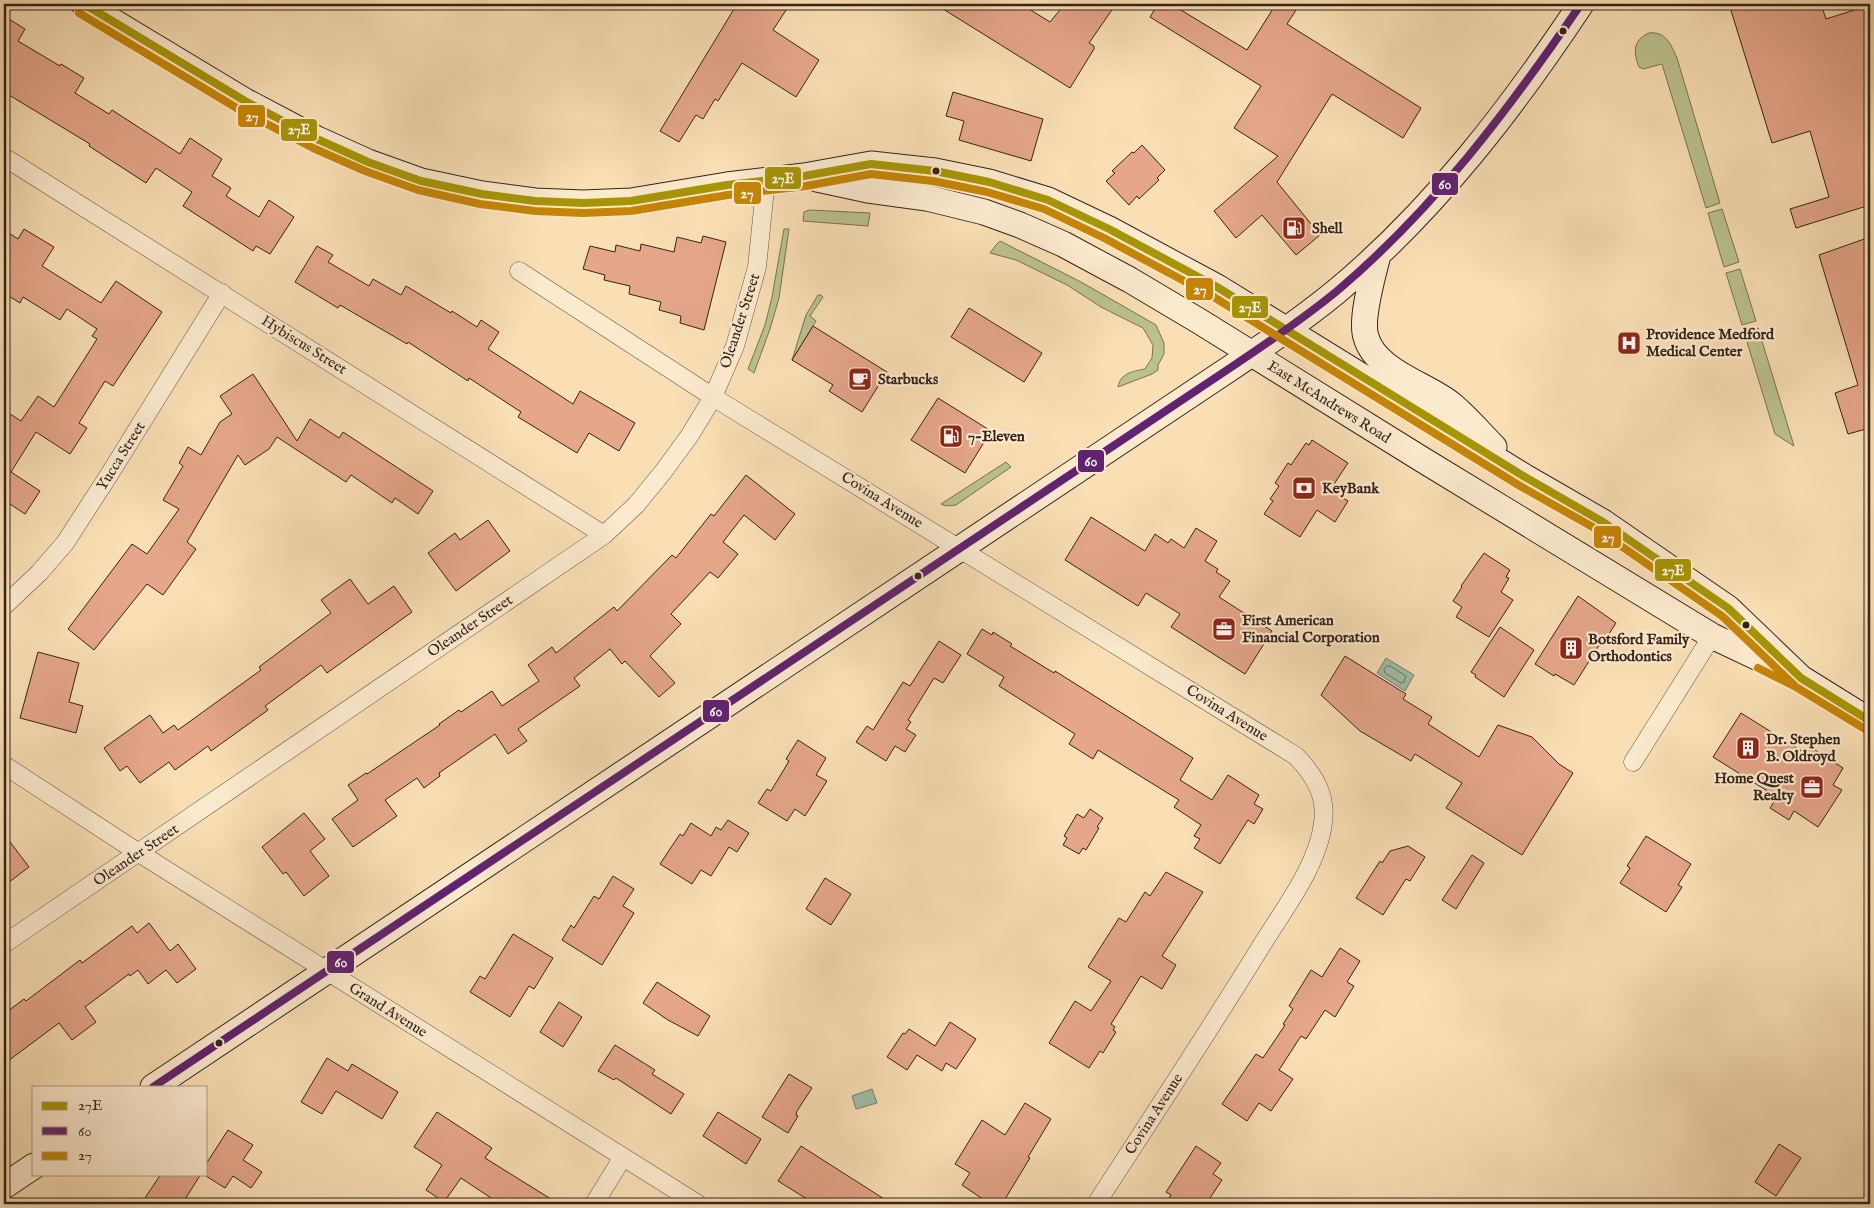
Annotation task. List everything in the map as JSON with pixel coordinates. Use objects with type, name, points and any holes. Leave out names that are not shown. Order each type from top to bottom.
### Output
[{"type":"main road","name":"East McAndrews Road","points":[[84,4],[245,101],[309,135],[368,162],[421,181],[482,194],[535,201],[583,203],[631,201],[766,179],[804,176],[871,164],[936,171],[989,182],[1048,200],[1158,254],[1218,287],[1525,477],[1603,522],[1728,608],[1801,678]]},
{"type":"main road","points":[[154,1086],[1286,330],[1332,295],[1378,255],[1457,172],[1538,65],[1580,4]]},
{"type":"main road","name":"East McAndrews Road","points":[[804,176],[868,190],[927,198],[984,212],[1020,224],[1063,244],[1130,280],[1252,353],[1415,456],[1712,636],[1801,678],[1870,722]]},
{"type":"main road","points":[[1378,255],[1365,316],[1365,336],[1371,349],[1383,363],[1450,404],[1525,477]]},
{"type":"main road","points":[[4,1186],[32,1167]]},
{"type":"street","name":"Hybiscus Street","points":[[4,157],[604,535]]},
{"type":"street","name":"Oleander Street","points":[[4,944],[604,535],[636,505],[690,435],[714,397],[735,346],[758,267],[766,179]]},
{"type":"street","name":"Covina Avenue","points":[[519,271],[714,397],[1296,756],[1308,769],[1319,786],[1324,804],[1323,824],[1319,842],[1299,885],[1096,1204]]},
{"type":"street","name":"Yucca Street","points":[[4,606],[39,573],[65,542],[222,293]]},
{"type":"street","points":[[1633,762],[1712,636]]},
{"type":"street","name":"Grand Avenue","points":[[4,765],[326,971],[698,1204]]},
{"type":"street","points":[[594,1204],[624,1157]]},
{"type":"shaded area","points":[[1649,33],[1660,34],[1664,37],[1677,58],[1720,203],[1706,208],[1662,64],[1643,69],[1639,67],[1635,51],[1637,43]]},
{"type":"shaded area","points":[[1722,209],[1739,262],[1724,267],[1708,213]]},
{"type":"shaded area","points":[[809,210],[870,213],[868,226],[803,221],[804,212]]},
{"type":"shaded area","points":[[784,229],[789,229],[779,298],[754,373],[748,369],[765,325]]},
{"type":"shaded area","points":[[1000,241],[1081,282],[1156,325],[1164,343],[1164,354],[1158,365],[1158,370],[1118,387],[1119,382],[1125,376],[1145,369],[1152,358],[1153,345],[1143,328],[1101,307],[1067,285],[1016,260],[990,253]]},
{"type":"shaded area","points":[[1740,269],[1756,321],[1742,325],[1726,273]]},
{"type":"shaded area","points":[[818,295],[823,297],[810,316],[816,321],[792,360],[806,315]]},
{"type":"shaded area","points":[[1758,328],[1794,446],[1775,434],[1744,332]]},
{"type":"shaded area","points":[[1006,462],[1011,467],[956,505],[946,506],[941,504]]},
{"type":"water","points":[[1386,658],[1414,675],[1405,691],[1377,673]]},
{"type":"water","points":[[872,1089],[877,1103],[856,1109],[852,1096]]},
{"type":"building","points":[[737,4],[790,4],[773,30],[819,60],[796,97],[742,63],[718,101],[715,99],[703,119],[696,115],[679,142],[660,131]]},
{"type":"building","points":[[935,4],[1021,4],[1050,22],[1065,4],[1116,4],[1089,43],[1094,46],[1094,49],[1070,88]]},
{"type":"building","points":[[1158,4],[1171,4],[1247,50],[1276,4],[1300,4],[1287,24],[1421,108],[1403,138],[1332,94],[1277,182],[1320,235],[1296,255],[1262,215],[1236,238],[1214,211],[1278,156],[1234,128],[1261,86],[1150,17]]},
{"type":"building","points":[[1729,4],[1821,4],[1826,19],[1870,5],[1870,205],[1796,228],[1790,209],[1829,197],[1810,131],[1772,143]]},
{"type":"building","points":[[4,16],[25,29],[18,41],[84,78],[75,93],[109,114],[112,110],[180,154],[190,138],[222,159],[212,176],[231,188],[226,196],[259,217],[269,200],[294,217],[270,254],[256,246],[253,251],[183,206],[192,192],[156,168],[146,183],[89,146],[90,144],[4,92]]},
{"type":"building","points":[[953,92],[1043,119],[1031,161],[959,140],[964,121],[946,116]]},
{"type":"building","points":[[1142,145],[1165,170],[1157,178],[1159,180],[1139,199],[1137,196],[1129,205],[1106,181],[1115,173],[1112,171]]},
{"type":"building","points":[[24,229],[54,247],[42,266],[101,303],[116,281],[162,312],[113,386],[105,381],[79,423],[87,428],[70,454],[36,432],[11,472],[40,491],[25,514],[4,500],[4,410],[21,421],[38,396],[54,407],[97,339],[92,336],[97,329],[67,309],[60,320],[23,297],[20,303],[4,293],[4,230],[18,239]]},
{"type":"building","points":[[703,236],[726,242],[704,330],[680,323],[681,316],[659,310],[661,302],[629,294],[630,286],[604,280],[605,275],[583,269],[590,246],[615,252],[616,245],[640,251],[641,244],[674,252],[677,237],[701,243]]},
{"type":"building","points":[[1870,237],[1870,428],[1848,434],[1835,393],[1858,385],[1819,255]]},
{"type":"building","points":[[317,246],[333,255],[328,262],[369,286],[373,279],[401,295],[406,286],[477,327],[481,320],[499,332],[488,349],[573,404],[580,391],[635,423],[619,451],[589,433],[577,453],[518,417],[521,412],[469,378],[468,381],[408,342],[407,344],[340,305],[338,308],[295,282]]},
{"type":"building","points":[[969,308],[1042,353],[1024,382],[951,337]]},
{"type":"building","points":[[813,326],[887,372],[862,412],[829,391],[833,385],[792,360]]},
{"type":"building","points":[[253,374],[297,441],[310,419],[339,438],[343,432],[433,491],[418,514],[395,498],[392,503],[351,475],[346,482],[277,437],[269,449],[245,465],[238,455],[187,542],[196,549],[163,595],[147,584],[94,650],[68,629],[132,544],[147,554],[179,509],[163,500],[183,466],[179,463],[188,447],[201,455],[220,422],[232,414],[220,396]]},
{"type":"building","points":[[938,398],[991,431],[965,473],[911,440]]},
{"type":"building","name":"KeyBank","points":[[1312,440],[1348,463],[1330,490],[1348,501],[1335,522],[1317,510],[1300,537],[1264,514],[1273,501],[1270,499],[1279,486],[1275,483],[1288,463],[1291,465],[1306,443],[1309,445]]},
{"type":"building","points":[[746,475],[795,514],[775,540],[744,515],[723,542],[738,554],[718,578],[710,572],[671,614],[681,624],[650,656],[675,683],[659,697],[625,661],[622,664],[610,649],[574,678],[580,686],[518,729],[527,741],[508,754],[495,734],[439,773],[440,776],[424,788],[417,778],[385,800],[397,816],[353,847],[332,819],[358,800],[348,785],[440,725],[459,710],[461,712],[492,691],[502,706],[539,681],[528,665],[552,647],[556,653],[614,607],[617,611],[672,555],[676,558],[711,514],[714,516]]},
{"type":"building","points":[[1091,517],[1145,551],[1155,534],[1168,543],[1171,539],[1184,548],[1196,528],[1217,541],[1205,561],[1218,569],[1216,572],[1230,581],[1219,597],[1272,631],[1245,674],[1171,627],[1180,614],[1146,593],[1138,606],[1065,560]]},
{"type":"building","points":[[488,520],[510,551],[456,591],[428,553],[455,533],[460,540]]},
{"type":"building","points":[[1484,553],[1510,570],[1506,577],[1509,578],[1501,592],[1513,600],[1489,637],[1456,617],[1462,607],[1453,601]]},
{"type":"building","points":[[350,579],[368,604],[394,586],[412,612],[327,673],[321,665],[265,706],[268,710],[211,751],[208,746],[175,770],[169,762],[140,783],[127,766],[120,771],[104,748],[150,715],[163,733],[174,725],[178,730],[261,670],[259,667],[331,613],[321,600]]},
{"type":"building","name":"Botsford Family Orthodontics","points":[[1578,596],[1616,623],[1607,637],[1605,636],[1574,685],[1555,674],[1554,676],[1535,664]]},
{"type":"building","points":[[1500,627],[1534,650],[1504,697],[1475,677],[1476,675],[1471,672]]},
{"type":"building","points":[[982,629],[992,635],[993,632],[1012,644],[1010,646],[1054,673],[1055,671],[1193,758],[1180,780],[1212,800],[1228,775],[1259,795],[1254,804],[1263,809],[1254,824],[1248,820],[1220,864],[1194,848],[1200,839],[1194,836],[1201,825],[1174,807],[1179,800],[1098,750],[1093,759],[1069,744],[1075,734],[999,686],[1004,677],[967,654]]},
{"type":"building","points":[[939,641],[961,655],[943,683],[934,678],[908,720],[911,722],[906,729],[916,735],[905,752],[895,746],[886,761],[856,742],[867,726],[873,730],[903,682],[910,686]]},
{"type":"building","points":[[38,652],[79,663],[69,702],[83,706],[76,733],[20,718]]},
{"type":"building","points":[[1345,656],[1406,694],[1403,699],[1432,717],[1428,724],[1479,757],[1498,725],[1532,737],[1559,764],[1573,773],[1522,855],[1446,808],[1462,783],[1415,754],[1411,761],[1360,731],[1321,695]]},
{"type":"building","points":[[1741,713],[1805,753],[1809,746],[1843,768],[1833,785],[1842,790],[1818,827],[1794,811],[1789,820],[1770,808],[1777,797],[1713,757]]},
{"type":"building","points":[[798,740],[826,758],[816,775],[827,781],[805,816],[795,809],[787,821],[758,803],[767,789],[771,791],[789,761],[786,759]]},
{"type":"building","points":[[1090,809],[1103,818],[1086,850],[1083,848],[1079,854],[1063,845],[1067,838],[1064,836],[1077,814],[1084,818]]},
{"type":"building","points":[[304,813],[325,839],[310,851],[329,876],[304,896],[286,872],[283,874],[262,847]]},
{"type":"building","points":[[728,820],[749,833],[737,852],[729,847],[711,876],[701,870],[692,884],[660,864],[680,834],[683,836],[691,823],[711,836],[716,827],[721,830]]},
{"type":"building","points":[[4,834],[29,867],[4,886]]},
{"type":"building","points":[[1646,836],[1691,864],[1678,885],[1682,887],[1666,912],[1620,883],[1630,868],[1627,866]]},
{"type":"building","points":[[1408,846],[1425,857],[1410,881],[1406,879],[1383,915],[1356,898],[1380,861],[1382,863],[1390,851]]},
{"type":"building","points":[[1472,855],[1484,863],[1456,909],[1442,900]]},
{"type":"building","points":[[1166,872],[1203,892],[1162,956],[1176,965],[1162,989],[1141,976],[1111,1024],[1115,1027],[1113,1030],[1116,1032],[1103,1053],[1100,1051],[1089,1068],[1049,1043],[1075,1001],[1091,1011],[1111,981],[1088,967],[1119,918],[1126,922],[1145,892],[1150,896]]},
{"type":"building","points":[[613,876],[634,889],[623,906],[634,913],[602,965],[562,940],[571,925],[574,928],[594,896],[599,899]]},
{"type":"building","points":[[825,878],[851,894],[831,925],[806,909]]},
{"type":"building","points":[[149,923],[170,951],[178,944],[196,969],[177,983],[166,970],[148,984],[138,970],[130,976],[129,974],[85,1007],[96,1022],[72,1040],[59,1023],[4,1064],[4,1014],[24,999],[26,1001],[80,960],[82,963],[132,926],[137,933]]},
{"type":"building","points":[[513,934],[553,958],[534,989],[529,986],[510,1017],[470,992],[480,976],[485,979]]},
{"type":"building","points":[[1340,948],[1360,961],[1347,982],[1354,986],[1335,1017],[1325,1010],[1306,1039],[1301,1036],[1279,1070],[1293,1079],[1271,1111],[1259,1103],[1247,1121],[1222,1104],[1256,1054],[1263,1058],[1285,1025],[1283,1024],[1293,1009],[1289,1006],[1311,970],[1322,977]]},
{"type":"building","points":[[657,982],[710,1016],[698,1036],[668,1020],[643,1003]]},
{"type":"building","points":[[559,1002],[582,1017],[563,1047],[540,1032]]},
{"type":"building","points":[[950,1022],[976,1039],[956,1069],[946,1063],[942,1071],[917,1055],[907,1070],[887,1057],[903,1033],[905,1034],[909,1029],[935,1046]]},
{"type":"building","points":[[615,1045],[655,1070],[652,1074],[684,1094],[671,1114],[616,1078],[614,1080],[598,1071]]},
{"type":"building","points":[[327,1058],[348,1071],[352,1064],[398,1092],[382,1119],[336,1091],[322,1114],[301,1102]]},
{"type":"building","points":[[789,1074],[812,1088],[797,1111],[796,1115],[798,1116],[788,1133],[762,1117]]},
{"type":"building","points":[[1025,1103],[1051,1119],[1002,1204],[990,1204],[962,1185],[970,1173],[955,1164],[982,1120],[1005,1135]]},
{"type":"building","points":[[437,1112],[492,1148],[485,1158],[559,1204],[487,1204],[491,1198],[461,1178],[444,1202],[426,1190],[442,1165],[414,1147]]},
{"type":"building","points":[[718,1112],[761,1139],[746,1164],[703,1136]]},
{"type":"building","points":[[228,1130],[253,1145],[243,1160],[262,1172],[251,1188],[233,1176],[225,1188],[206,1176],[208,1176],[208,1161]]},
{"type":"building","points":[[1779,1144],[1801,1158],[1776,1196],[1755,1182]]},
{"type":"building","points":[[801,1146],[892,1204],[815,1204],[778,1181]]},
{"type":"building","points":[[1196,1146],[1221,1163],[1213,1174],[1222,1180],[1206,1204],[1165,1204],[1171,1195],[1166,1192]]},
{"type":"building","points":[[160,1176],[200,1176],[182,1204],[141,1204]]},
{"type":"transit line","name":"27E","points":[[84,4],[245,101],[317,139],[368,162],[421,181],[482,194],[535,201],[583,203],[631,201],[727,185],[804,176],[871,164],[935,171],[989,182],[1048,200],[1109,229],[1217,287],[1525,477],[1603,522],[1728,608],[1801,678],[1870,721]]},
{"type":"transit line","name":"60","points":[[154,1086],[1244,359],[1311,311],[1337,291],[1372,259],[1438,192],[1469,156],[1527,81],[1581,4]]},
{"type":"transit line","name":"27","points":[[79,13],[240,110],[313,148],[365,171],[418,190],[480,204],[535,211],[583,213],[631,211],[728,195],[806,186],[871,174],[933,181],[987,192],[1044,209],[1104,238],[1212,296],[1520,486],[1598,530],[1722,616],[1794,685]]},
{"type":"transit line","name":"27","points":[[1758,668],[1796,687],[1865,729]]},
{"type":"place","name":"Shell","points":[[1294,228]]},
{"type":"place","name":"Providence Medford Medical Center","points":[[1629,343]]},
{"type":"place","name":"Starbucks","points":[[860,379]]},
{"type":"place","name":"7-Eleven","points":[[951,436]]},
{"type":"place","name":"KeyBank","points":[[1304,488]]},
{"type":"place","name":"First American Financial Corporation","points":[[1224,629]]},
{"type":"place","name":"Botsford Family Orthodontics","points":[[1571,648]]},
{"type":"place","name":"Dr. Stephen B. Oldroyd","points":[[1748,748]]},
{"type":"place","name":"Home Quest Realty","points":[[1812,787]]}]
